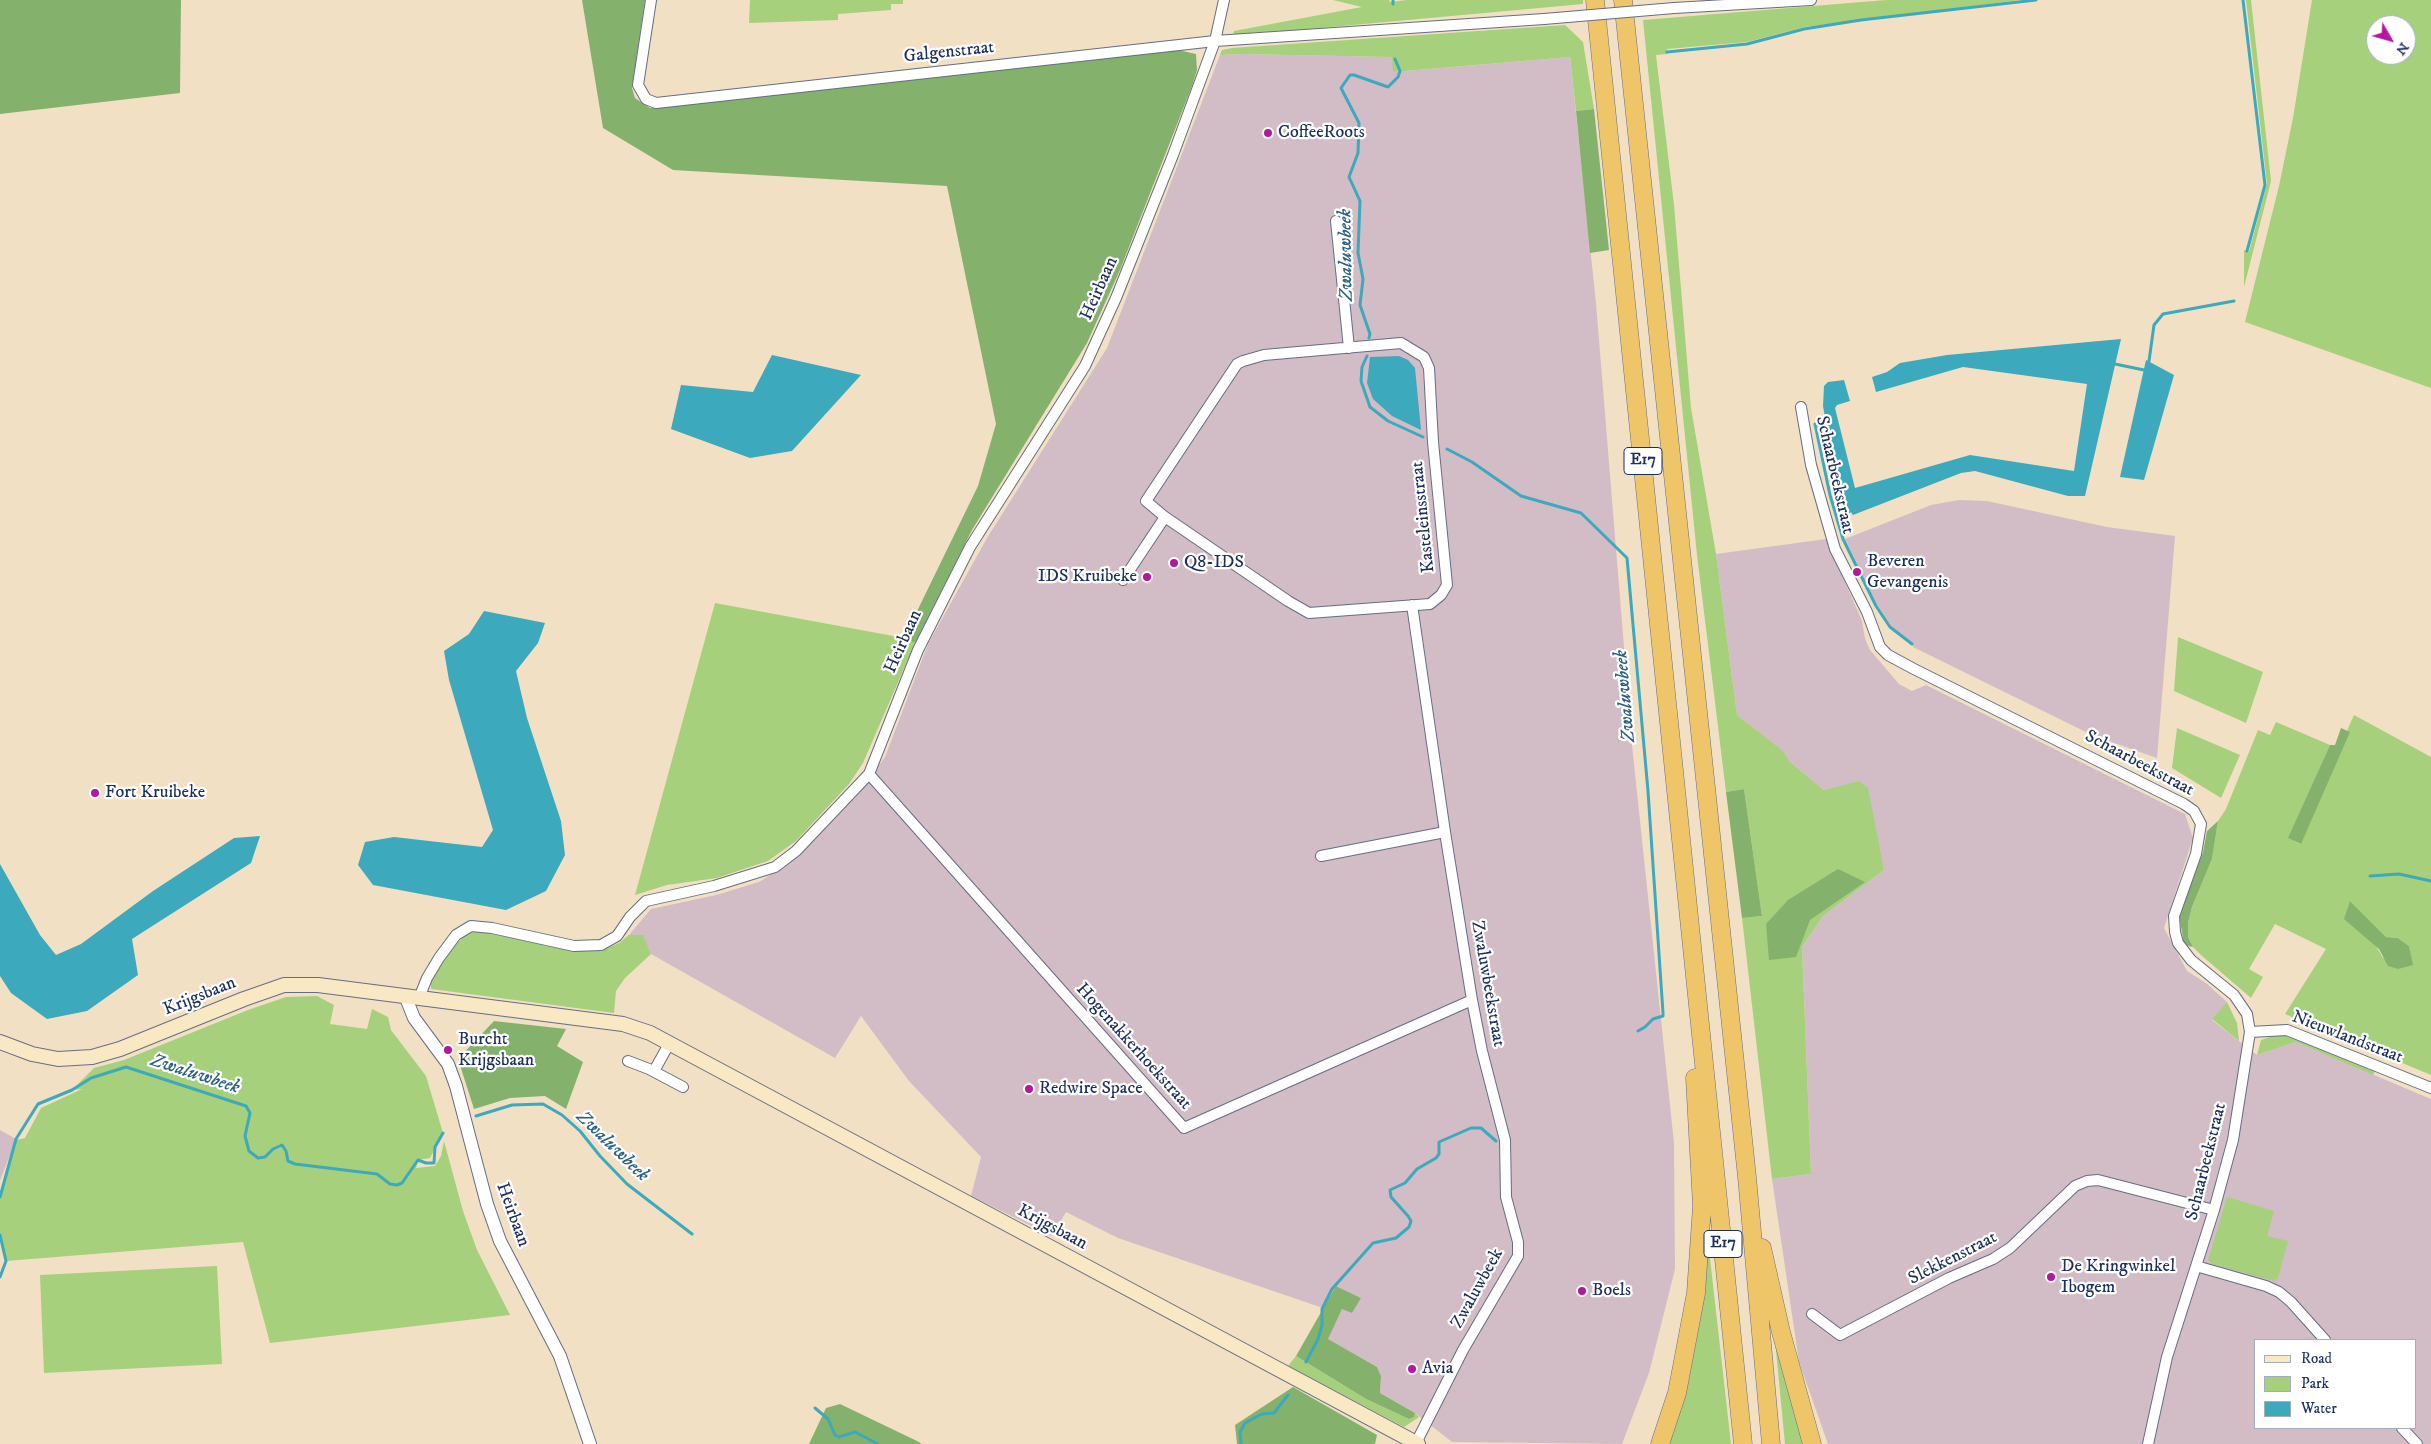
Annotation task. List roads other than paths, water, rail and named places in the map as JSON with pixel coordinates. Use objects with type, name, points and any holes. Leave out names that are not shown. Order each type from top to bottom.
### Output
[{"type":"highway","name":"E17","points":[[1596,0],[1743,1444]]},
{"type":"highway","name":"E17","points":[[1623,0],[1747,1177],[1771,1444]]},
{"type":"highway","points":[[1660,1444],[1677,1393],[1696,1293],[1702,1206],[1695,1077],[1703,1043]]},
{"type":"highway","points":[[1747,1177],[1781,1332],[1812,1444]]},
{"type":"main road","name":"Krijgsbaan","points":[[0,1042],[32,1054],[58,1059],[92,1057],[120,1049],[284,985],[318,985],[622,1024],[650,1033],[1417,1444]]},
{"type":"street","name":"Galgenstraat","points":[[651,0],[638,85],[646,99],[656,102],[1215,41]]},
{"type":"street","points":[[1224,0],[1215,41],[1812,0]]},
{"type":"street","name":"Heirbaan","points":[[590,1444],[560,1356],[500,1240],[487,1204],[456,1086],[448,1064],[414,1018],[413,998],[456,935],[471,926],[492,928],[574,946],[601,945],[617,936],[630,917],[646,901],[714,886],[775,867],[796,851],[869,774],[918,650],[962,563],[1006,489],[1085,366],[1147,225],[1215,41]]},
{"type":"street","points":[[1336,220],[1349,348]]},
{"type":"street","name":"Kasteleinsstraat","points":[[1401,343],[1424,357],[1429,368],[1433,442],[1447,585],[1441,595],[1430,604],[1310,613],[1288,601],[1165,517],[1146,501],[1237,364],[1251,357],[1349,348],[1401,343]]},
{"type":"street","name":"Schaarbeekstraat","points":[[1801,407],[1811,465],[1835,549],[1867,612],[1880,647],[1888,655],[1914,669],[2079,750],[2194,811],[2201,824],[2201,837],[2177,903],[2174,916],[2175,932],[2178,943],[2191,960],[2234,995],[2247,1014],[2250,1032],[2233,1140],[2214,1210],[2166,1357],[2148,1444]]},
{"type":"street","points":[[1123,580],[1165,517]]},
{"type":"street","name":"Zwaluwbeekstraat","points":[[1412,605],[1472,1000],[1482,1051],[1505,1140]]},
{"type":"street","name":"Hogenakkerhoekstraat","points":[[869,774],[1184,1128],[1472,1000]]},
{"type":"street","points":[[1321,856],[1445,832]]},
{"type":"street","name":"Nieuwlandstraat","points":[[2250,1032],[2287,1030],[2431,1088]]},
{"type":"street","points":[[654,1071],[668,1044]]},
{"type":"street","points":[[628,1061],[654,1071],[683,1087]]},
{"type":"street","name":"Zwaluwbeek","points":[[1417,1444],[1463,1350],[1518,1256],[1518,1242],[1506,1197],[1505,1140]]},
{"type":"street","name":"Slekkenstraat","points":[[1812,1314],[1840,1335],[1949,1278],[1993,1259],[2010,1248],[2075,1186],[2087,1181],[2098,1180],[2214,1210]]},
{"type":"street","points":[[2196,1266],[2266,1286],[2279,1292],[2291,1302],[2324,1339]]},
{"type":"street","points":[[2403,1429],[2417,1444]]},
{"type":"water","points":[[2121,339],[2085,496],[2068,496],[1975,471],[1961,473],[1853,515],[1844,502],[1835,474],[1823,406],[1824,386],[1828,382],[1844,380],[1850,401],[1837,405],[1835,408],[1855,488],[1970,455],[2074,471],[2087,384],[1963,367],[1876,392],[1872,377],[1887,372],[1900,363],[1947,355]]},
{"type":"water","points":[[772,355],[861,375],[792,451],[750,458],[671,429],[681,385],[753,392]]},
{"type":"water","points":[[1399,356],[1408,360],[1415,368],[1421,430],[1392,416],[1373,399],[1367,383],[1370,357]]},
{"type":"water","points":[[2146,360],[2174,375],[2144,480],[2120,477]]},
{"type":"water","points":[[484,611],[545,623],[538,643],[516,671],[527,718],[561,821],[565,855],[546,891],[506,910],[373,885],[358,865],[365,842],[394,837],[482,847],[493,830],[449,680],[444,651],[469,634]]},
{"type":"water","points":[[260,836],[251,863],[132,939],[138,975],[87,1011],[47,1019],[11,993],[0,976],[0,864],[40,935],[56,955],[81,944],[153,891],[234,838]]},
{"type":"waterway","points":[[1667,52],[1747,44],[1804,29],[1861,20],[2036,0]]},
{"type":"waterway","points":[[2243,0],[2265,185],[2247,251]]},
{"type":"waterway","name":"Zwaluwbeek","points":[[1369,338],[1370,334],[1360,305],[1363,279],[1358,253],[1360,201],[1349,177],[1358,153],[1359,123],[1341,88],[1350,75],[1388,87],[1398,77],[1400,71],[1395,59]]},
{"type":"waterway","points":[[2149,361],[2154,325],[2163,314],[2234,301]]},
{"type":"waterway","name":"Zwaluwbeek","points":[[1367,356],[1362,367],[1361,381],[1370,407],[1388,421],[1423,437]]},
{"type":"waterway","points":[[2115,364],[2144,370]]},
{"type":"waterway","points":[[1815,424],[1830,495],[1843,539],[1876,606],[1890,627],[1912,644]]},
{"type":"waterway","name":"Zwaluwbeek","points":[[1447,449],[1472,462],[1521,496],[1581,513],[1627,558],[1648,791],[1663,1013],[1663,1016],[1653,1019],[1638,1031]]},
{"type":"waterway","points":[[1837,518],[1850,511]]},
{"type":"waterway","points":[[2370,876],[2399,874],[2431,881]]},
{"type":"waterway","name":"Zwaluwbeek","points":[[0,1197],[16,1139],[38,1104],[72,1090],[91,1078],[126,1067],[246,1106],[250,1113],[245,1136],[249,1151],[258,1158],[265,1157],[273,1149],[282,1145],[286,1151],[288,1161],[295,1164],[377,1174],[390,1184],[397,1185],[402,1183],[418,1160],[434,1163],[435,1147],[443,1133]]},
{"type":"waterway","name":"Zwaluwbeek","points":[[476,1116],[512,1105],[543,1104],[562,1115],[580,1131],[600,1156],[627,1184],[692,1234]]},
{"type":"waterway","name":"Zwaluwbeek","points":[[1306,1362],[1318,1339],[1322,1325],[1322,1309],[1332,1289],[1373,1243],[1396,1238],[1409,1227],[1411,1221],[1391,1197],[1390,1190],[1405,1183],[1417,1169],[1436,1158],[1439,1154],[1439,1142],[1471,1128],[1481,1128],[1496,1141]]},
{"type":"waterway","name":"Zwaluwbeek","points":[[0,1235],[6,1261],[0,1277]]},
{"type":"waterway","name":"Zwaluwbeek","points":[[1241,1444],[1240,1432],[1245,1423],[1262,1414],[1274,1413],[1288,1395]]},
{"type":"waterway","name":"Zwaluwbeek","points":[[815,1408],[828,1419],[835,1435],[839,1437],[855,1432],[878,1444]]},
{"type":"place","name":"CoffeeRoots","points":[[1268,133]]},
{"type":"place","name":"Q8-IDS","points":[[1174,563]]},
{"type":"place","name":"Beveren Gevangenis","points":[[1857,572]]},
{"type":"place","name":"IDS Kruibeke","points":[[1147,577]]},
{"type":"place","name":"Fort Kruibeke","points":[[95,793]]},
{"type":"place","name":"Burcht Krijgsbaan","points":[[448,1050]]},
{"type":"place","name":"Redwire Space","points":[[1029,1089]]},
{"type":"place","name":"De Kringwinkel Ibogem","points":[[2051,1277]]},
{"type":"place","name":"Boels","points":[[1582,1291]]},
{"type":"place","name":"Avia","points":[[1412,1369]]}]
